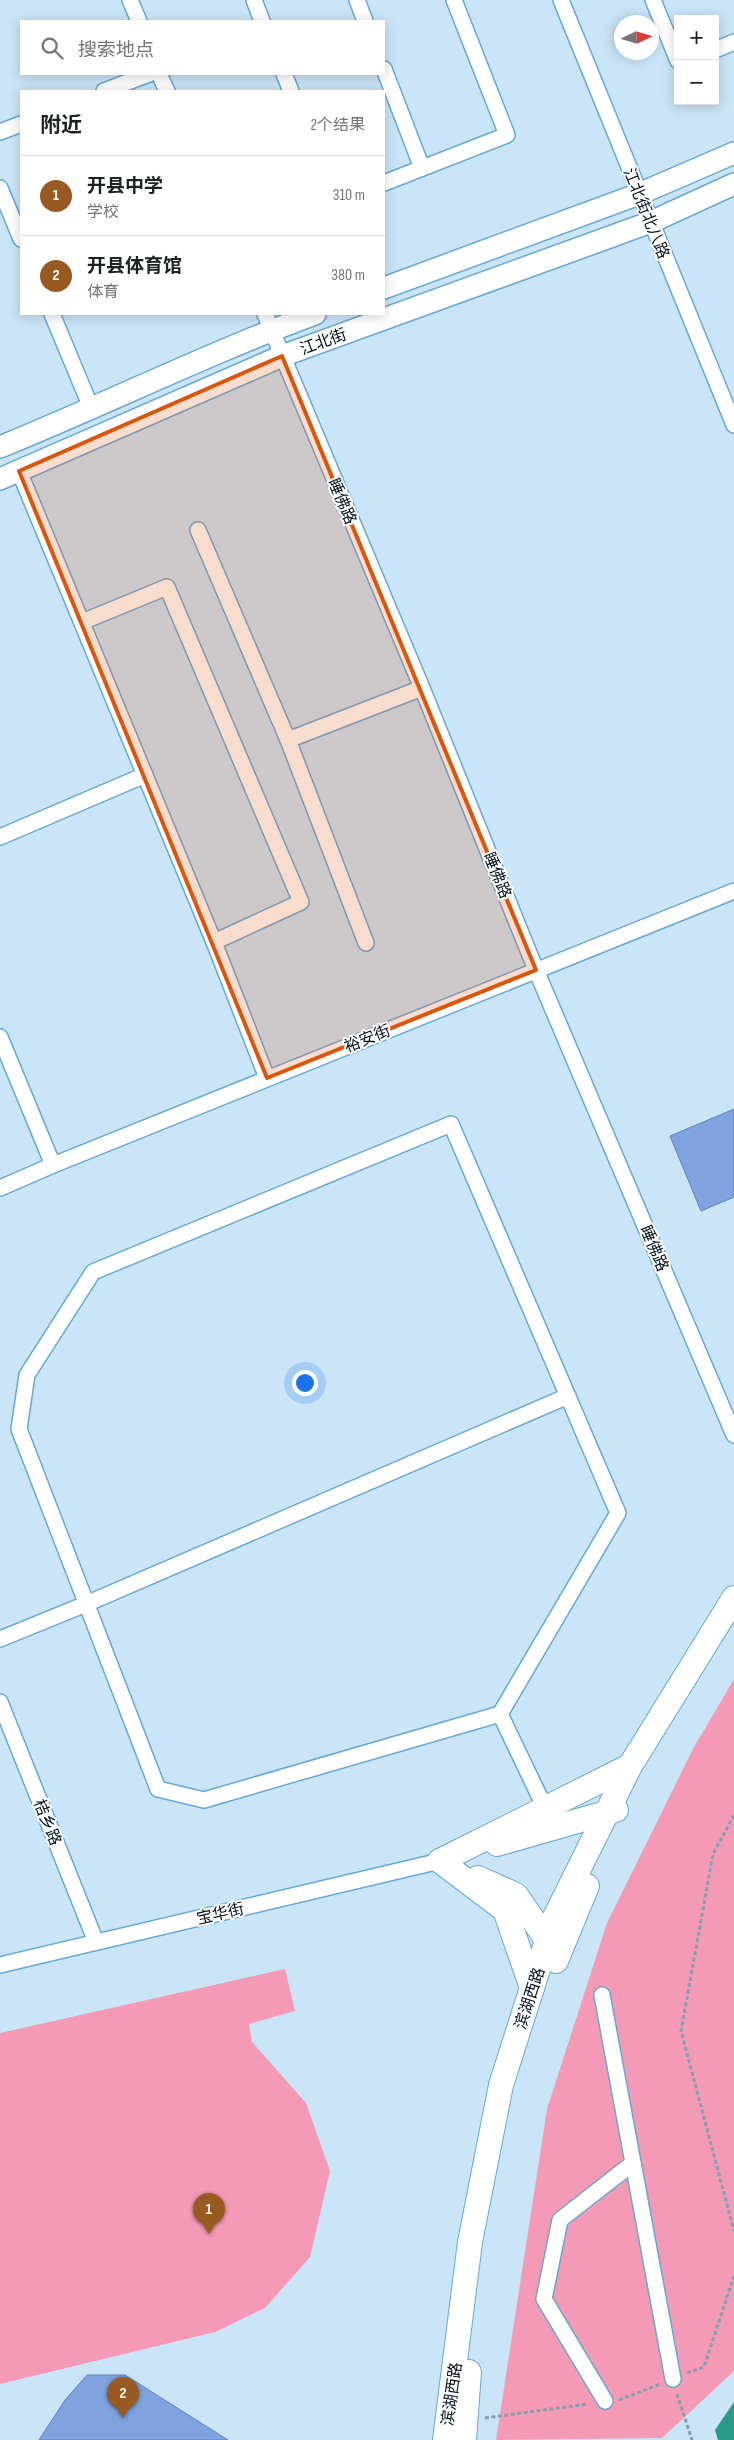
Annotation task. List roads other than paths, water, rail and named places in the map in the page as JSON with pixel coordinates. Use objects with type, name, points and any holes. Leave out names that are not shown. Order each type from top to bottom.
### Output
[{"type":"main road","points":[[385,288],[639,194],[734,153]]},
{"type":"main road","name":"江北街","points":[[10,475],[282,356],[651,222],[734,184]]},
{"type":"main road","name":"江北街","points":[[0,447],[92,410],[269,322],[310,315]]},
{"type":"main road","name":"滨湖西路","points":[[616,1810],[630,1766],[734,1598]]},
{"type":"main road","name":"滨湖西路","points":[[464,2430],[484,2244],[515,2089],[552,1948],[554,1919],[616,1810],[643,1773],[734,1628]]},
{"type":"main road","points":[[440,1861],[630,1766]]},
{"type":"main road","points":[[440,1861],[616,1810]]},
{"type":"main road","points":[[440,1861],[516,1895],[552,1948]]},
{"type":"main road","points":[[440,1861],[505,1910],[532,1988]]},
{"type":"main road","name":"滨湖西路","points":[[445,2440],[470,2242],[501,2085],[532,1988],[552,1948]]},
{"type":"street","points":[[130,0],[139,20]]},
{"type":"street","points":[[254,0],[262,20]]},
{"type":"street","points":[[357,0],[365,20]]},
{"type":"street","points":[[385,184],[507,135],[454,0]]},
{"type":"street","name":"江北街北八路","points":[[561,0],[734,425]]},
{"type":"street","points":[[653,0],[674,50]]},
{"type":"street","points":[[719,48],[734,42]]},
{"type":"street","points":[[385,72],[422,168]]},
{"type":"street","points":[[107,90],[146,75]]},
{"type":"street","points":[[159,75],[167,90]]},
{"type":"street","points":[[284,75],[291,90]]},
{"type":"street","points":[[0,132],[20,124]]},
{"type":"street","points":[[0,188],[20,237]]},
{"type":"street","points":[[52,315],[92,410]]},
{"type":"street","name":"睡佛路","points":[[269,322],[422,688],[536,970],[734,1435]]},
{"type":"street","points":[[10,475],[82,622],[214,942],[267,1078]]},
{"type":"street","points":[[198,530],[288,740],[366,943]]},
{"type":"street","points":[[82,622],[167,587],[301,902],[214,942]]},
{"type":"street","points":[[288,740],[422,688]]},
{"type":"street","points":[[0,838],[145,775]]},
{"type":"street","name":"裕安街","points":[[0,1188],[267,1078],[734,891]]},
{"type":"street","points":[[0,1037],[53,1165]]},
{"type":"street","points":[[451,1124],[618,1513],[500,1714],[204,1800],[158,1789],[86,1604],[19,1429],[27,1375],[93,1272],[451,1124]]},
{"type":"street","points":[[0,1639],[86,1604],[568,1396]]},
{"type":"street","name":"桔乡路","points":[[0,1702],[96,1942]]},
{"type":"street","points":[[500,1714],[545,1808]]},
{"type":"street","name":"宝华街","points":[[0,1965],[440,1861]]},
{"type":"street","points":[[602,1995],[673,2379]]},
{"type":"street","points":[[605,2401],[544,2299],[560,2220],[633,2163]]},
{"type":"place","name":"开县中学","points":[[209,2234]]},
{"type":"place","name":"开县体育馆","points":[[123,2418]]}]
